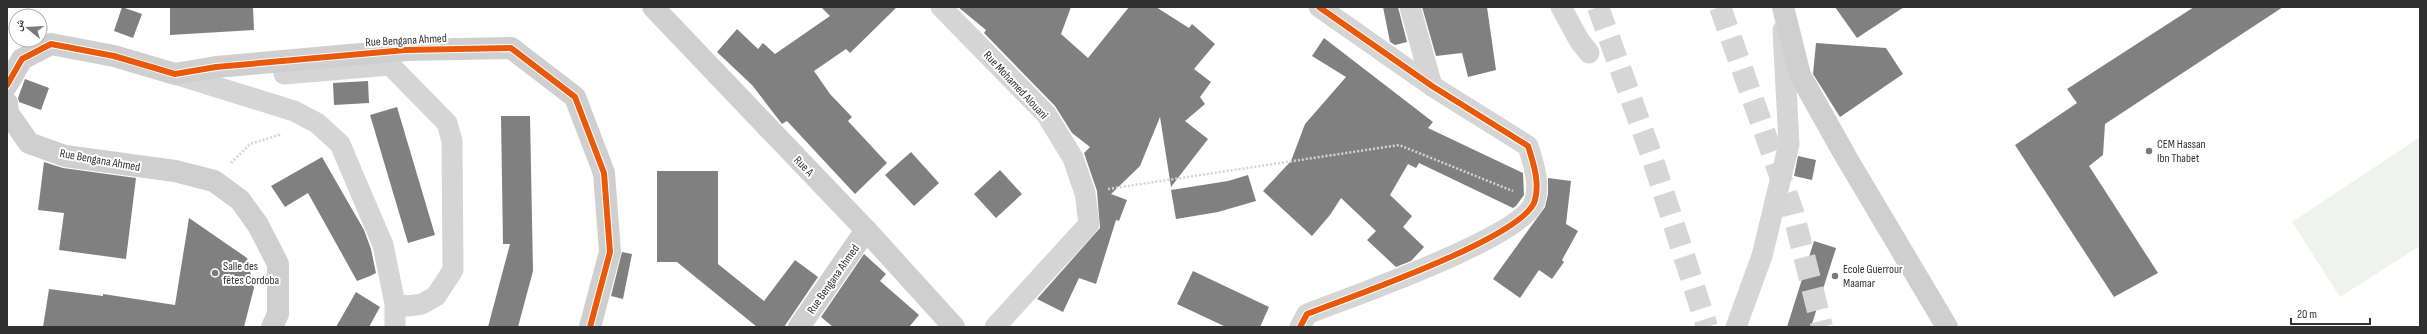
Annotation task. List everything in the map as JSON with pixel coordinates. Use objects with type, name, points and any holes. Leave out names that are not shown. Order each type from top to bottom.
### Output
[{"type":"street","name":"Rue A","points":[[653,7],[866,230],[954,327]]},
{"type":"street","name":"Rue Mohamed Alouani","points":[[942,7],[1046,114],[1073,158],[1085,193],[1090,224],[996,327]]},
{"type":"street","points":[[1300,327],[1307,314],[1460,254],[1520,219],[1536,200],[1536,174],[1528,146],[1432,86],[1319,7]]},
{"type":"street","points":[[1410,7],[1432,86]]},
{"type":"street","points":[[1561,7],[1578,40],[1589,53]]},
{"type":"street","points":[[1736,327],[1762,256],[1789,144],[1782,7]]},
{"type":"street","points":[[1782,7],[1800,75],[1846,157],[1947,327]]},
{"type":"street","name":"Rue Bengana Ahmed","points":[[7,85],[22,59],[51,44],[114,56],[175,74],[216,67],[406,50],[511,48],[575,97],[604,173],[610,252],[590,327]]},
{"type":"street","points":[[284,74],[390,65],[447,123],[452,141],[453,270],[436,296],[422,304],[408,306],[395,304]]},
{"type":"street","points":[[175,74],[294,111],[317,123],[340,144],[383,245],[395,304],[395,327]]},
{"type":"street","name":"Rue Bengana Ahmed","points":[[7,103],[8,113],[29,143],[65,156],[175,171],[214,181],[240,200],[258,225],[278,264],[278,314],[272,327]]},
{"type":"street","name":"Rue Bengana Ahmed","points":[[799,327],[866,230]]},
{"type":"path","points":[[214,181],[250,144],[317,123]]},
{"type":"path","points":[[1085,193],[1399,146],[1536,200]]},
{"type":"shaded area","points":[[2420,137],[2420,246],[2340,297],[2292,222]]},
{"type":"building","points":[[122,7],[142,14],[133,38],[114,31]]},
{"type":"building","points":[[170,7],[253,7],[254,30],[170,35]]},
{"type":"building","points":[[821,7],[897,7],[850,53],[846,49],[814,71],[830,94],[852,117],[848,121],[887,163],[855,194],[787,121],[782,124],[752,85],[717,52],[737,29],[758,49],[763,43],[775,54],[830,16]]},
{"type":"building","points":[[958,7],[1071,7],[1061,34],[1088,58],[1129,7],[1156,7],[1189,28],[1192,24],[1215,44],[1194,69],[1211,82],[1200,97],[1205,104],[1185,121],[1208,139],[1171,187],[1160,117],[1140,166],[1111,194],[1127,200],[1119,221],[1116,220],[1096,284],[1079,278],[1063,312],[1037,299],[1100,228],[1097,191],[1084,153],[1090,147],[1072,133],[1055,106],[984,33],[986,30]]},
{"type":"building","points":[[1383,7],[1398,7],[1407,42],[1395,45],[1390,42]]},
{"type":"building","points":[[1422,7],[1487,7],[1496,70],[1468,77],[1462,53],[1436,56]]},
{"type":"building","points":[[1835,7],[1904,7],[1857,38]]},
{"type":"building","points":[[2194,7],[2283,7],[2105,124],[2103,155],[2089,166],[2158,273],[2114,297],[2015,145],[2077,103],[2067,89]]},
{"type":"building","points":[[1324,38],[1433,122],[1428,128],[1523,173],[1524,195],[1516,206],[1513,208],[1419,163],[1416,168],[1408,164],[1390,195],[1412,216],[1403,227],[1424,247],[1411,261],[1396,267],[1367,240],[1376,231],[1341,198],[1330,215],[1312,236],[1263,191],[1291,161],[1305,124],[1346,77],[1312,56]]},
{"type":"building","points":[[1816,43],[1886,48],[1903,74],[1840,117],[1813,74]]},
{"type":"building","points":[[25,79],[49,88],[41,110],[19,102],[18,98]]},
{"type":"building","points":[[368,81],[369,103],[334,105],[333,83]]},
{"type":"building","points":[[397,107],[435,235],[408,243],[370,115]]},
{"type":"building","points":[[501,116],[530,116],[533,271],[518,327],[488,327],[510,244],[503,244]]},
{"type":"building","points":[[911,152],[939,183],[914,206],[885,175]]},
{"type":"building","points":[[1798,156],[1816,160],[1812,180],[1794,176]]},
{"type":"building","points":[[322,157],[364,230],[371,249],[376,273],[357,281],[308,193],[285,207],[271,186]]},
{"type":"building","points":[[44,162],[63,168],[136,178],[126,259],[59,250],[64,213],[38,210]]},
{"type":"building","points":[[1000,170],[1022,194],[996,218],[974,194]]},
{"type":"building","points":[[657,171],[718,171],[718,264],[764,301],[795,260],[818,277],[784,327],[757,327],[677,262],[657,262]]},
{"type":"building","points":[[1248,175],[1256,201],[1218,212],[1176,219],[1171,190],[1228,181]]},
{"type":"building","points":[[1548,178],[1571,181],[1566,224],[1578,231],[1562,260],[1564,262],[1552,279],[1539,270],[1520,298],[1493,279],[1545,207],[1548,194]]},
{"type":"building","points":[[189,218],[247,258],[254,288],[244,327],[43,327],[49,289],[103,296],[103,294],[175,305]]},
{"type":"building","points":[[1814,241],[1836,248],[1811,327],[1787,327]]},
{"type":"building","points":[[622,252],[632,254],[623,299],[611,296]]},
{"type":"building","points":[[864,254],[886,274],[880,281],[919,315],[909,327],[833,327],[821,317]]},
{"type":"building","points":[[1193,271],[1269,307],[1260,327],[1226,327],[1177,304]]},
{"type":"building","points":[[356,292],[380,307],[369,327],[336,327]]},
{"type":"tunnel","points":[[1598,7],[1652,157],[1707,327]]},
{"type":"tunnel","points":[[1720,7],[1793,212],[1822,327]]},
{"type":"cycle path","points":[[1300,327],[1307,314],[1433,265],[1501,231],[1524,215],[1535,200],[1537,186],[1528,146],[1432,86],[1319,7]]},
{"type":"cycle path","points":[[7,85],[22,59],[51,44],[114,56],[175,74],[216,67],[406,50],[511,48],[575,97],[604,173],[610,252],[590,327]]},
{"type":"place","name":"CEM Hassan Ibn Thabet","points":[[2149,151]]},
{"type":"place","name":"Salle des fêtes Cordoba","points":[[215,273]]},
{"type":"place","name":"Ecole Guerrour Maamar","points":[[1835,276]]}]
